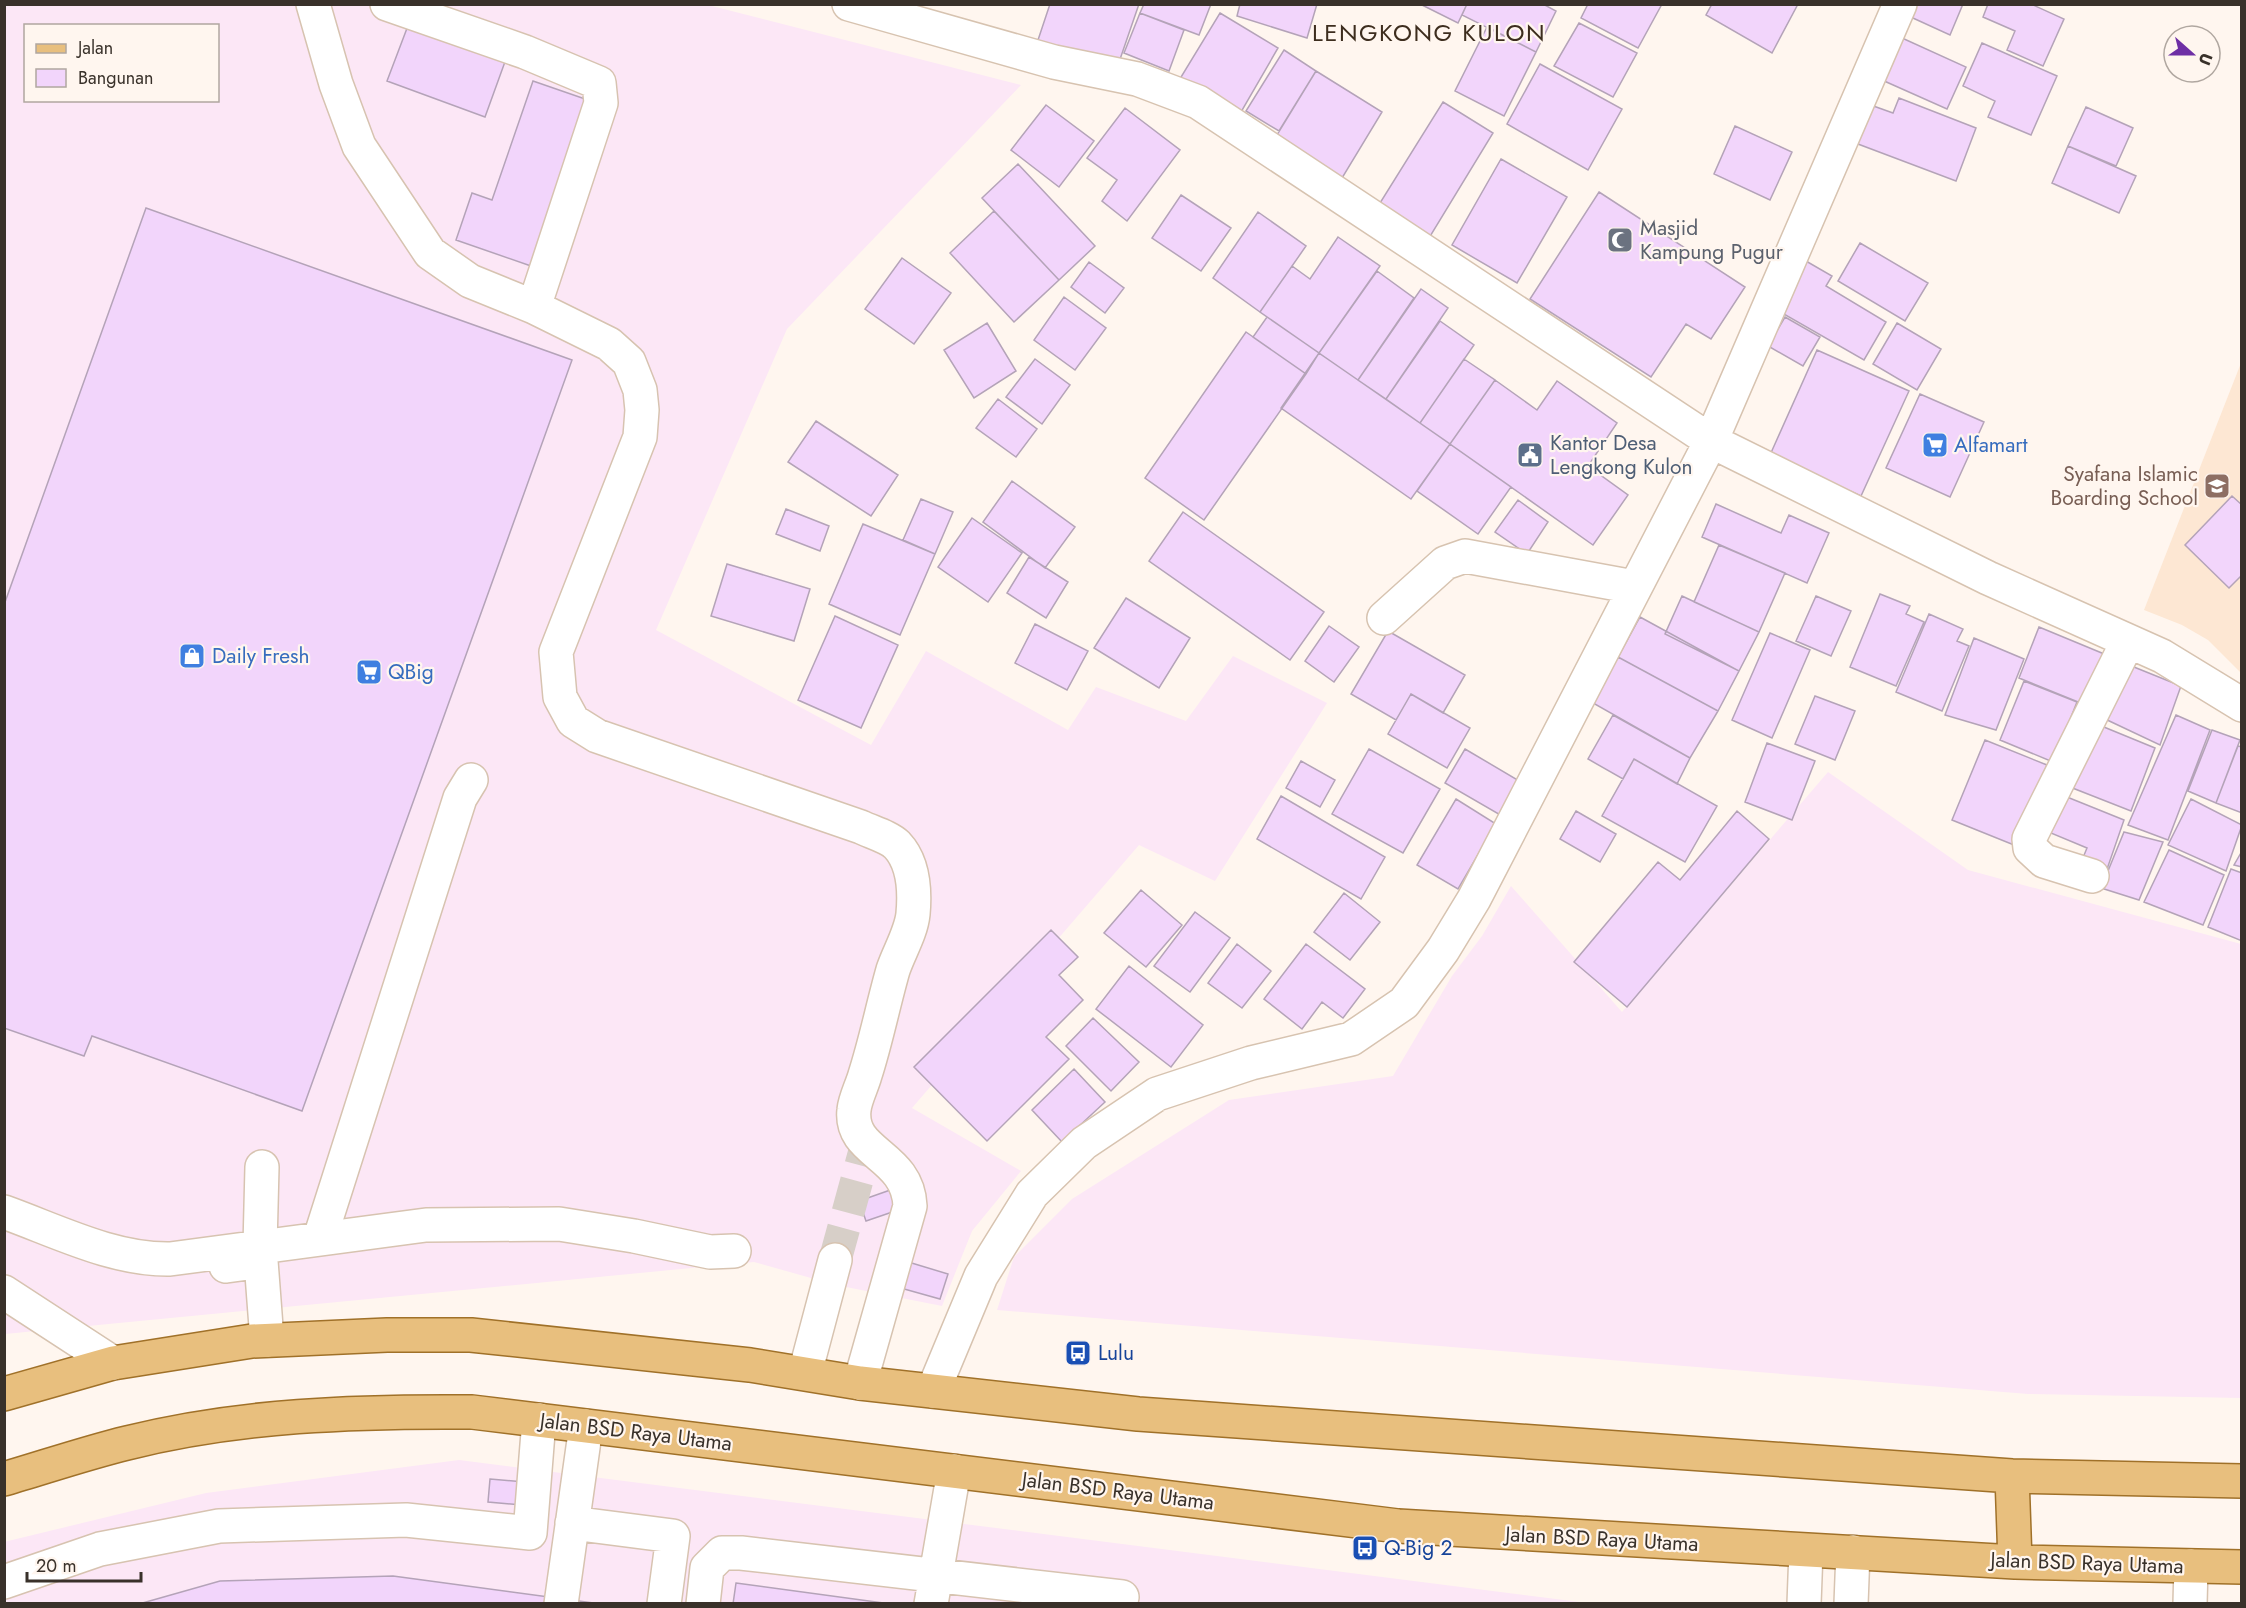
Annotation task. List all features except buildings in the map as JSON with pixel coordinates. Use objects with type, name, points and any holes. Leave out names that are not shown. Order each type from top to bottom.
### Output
[{"type":"main road","points":[[4,1394],[113,1363],[267,1340],[387,1335],[471,1335],[750,1365],[860,1383],[1138,1414],[2012,1476],[2241,1481]]},
{"type":"main road","name":"Jalan BSD Raya Utama","points":[[4,1479],[128,1443],[263,1419],[392,1412],[472,1412],[1398,1526],[2015,1562],[2241,1567]]},
{"type":"main road","points":[[2012,1476],[2015,1562]]},
{"type":"street","points":[[313,4],[336,84],[359,146],[430,254],[470,281],[534,307],[609,344],[629,362],[640,390],[642,410],[640,437],[556,652],[560,698],[573,721],[597,736],[861,827],[897,845],[913,874],[913,916],[894,968],[866,1075],[853,1110],[858,1131],[866,1147],[883,1156],[899,1171],[909,1190],[910,1206],[860,1383]]},
{"type":"street","points":[[387,4],[525,52],[599,83],[601,103],[534,307]]},
{"type":"street","points":[[849,4],[1054,62],[1137,79],[1198,102],[1711,441],[1988,578],[2162,656],[2241,705]]},
{"type":"street","points":[[933,1391],[981,1276],[1032,1194],[1084,1143],[1157,1094],[1251,1063],[1351,1039],[1404,1003],[1443,950],[1474,899],[1711,441],[1900,4]]},
{"type":"street","points":[[1384,618],[1445,563],[1465,556],[1634,587]]},
{"type":"street","points":[[2092,876],[2044,861],[2030,848],[2029,839],[2128,641]]},
{"type":"street","points":[[320,1238],[460,798],[471,780]]},
{"type":"street","points":[[260,1246],[262,1167]]},
{"type":"street","points":[[4,1212],[121,1254],[146,1259],[170,1259],[426,1225],[559,1224],[634,1236],[710,1252],[734,1251]]},
{"type":"street","points":[[4,1232],[138,1277],[261,1261],[267,1340]]},
{"type":"street","points":[[805,1373],[835,1260]]},
{"type":"street","points":[[4,1292],[113,1363]]},
{"type":"street","points":[[4,1582],[100,1549],[219,1526],[406,1520],[530,1533],[539,1420]]},
{"type":"street","points":[[561,1604],[586,1426]]},
{"type":"street","points":[[933,1589],[954,1471]]},
{"type":"street","points":[[572,1523],[673,1536],[664,1604]]},
{"type":"street","points":[[1804,1604],[1806,1551]]},
{"type":"street","points":[[1851,1604],[1853,1552]]},
{"type":"street","points":[[703,1604],[707,1568],[722,1553],[741,1553],[933,1589],[1122,1597]]},
{"type":"street","points":[[2190,1604],[2191,1566]]},
{"type":"shaded area","name":"QBig","points":[[5,5],[708,5],[1021,85],[787,329],[656,630],[871,745],[926,651],[1068,730],[1096,687],[1186,721],[1233,656],[1327,703],[1215,881],[1139,845],[912,1108],[1021,1171],[972,1231],[942,1306],[836,1285],[754,1262],[5,1334]]},
{"type":"shaded area","name":"Syafana Islamic Boarding School","points":[[2241,363],[2241,673],[2208,640],[2182,625],[2144,610]]},
{"type":"shaded area","points":[[1828,772],[1968,870],[2241,944],[2241,1398],[2028,1394],[997,1310],[1014,1257],[1072,1199],[1229,1100],[1393,1076],[1452,976],[1482,936],[1511,886],[1622,1012]]},
{"type":"shaded area","points":[[459,1460],[1588,1603],[1629,1603],[5,1604],[4,1542],[206,1493]]},
{"type":"tunnel","points":[[835,1260],[866,1147]]},
{"type":"place","name":"Masjid Kampung Pugur","points":[[1620,240]]},
{"type":"place","name":"Alfamart","points":[[1935,445]]},
{"type":"place","name":"Kantor Desa Lengkong Kulon","points":[[1530,455]]},
{"type":"place","name":"Syafana Islamic Boarding School","points":[[2217,486]]},
{"type":"place","name":"Daily Fresh","points":[[192,656]]},
{"type":"place","name":"QBig","points":[[369,672]]},
{"type":"place","name":"Lulu","points":[[1078,1353]]},
{"type":"place","name":"Q-Big 2","points":[[1365,1548]]},
{"type":"district","name":"LENGKONG KULON","points":[[1429,33]]}]
